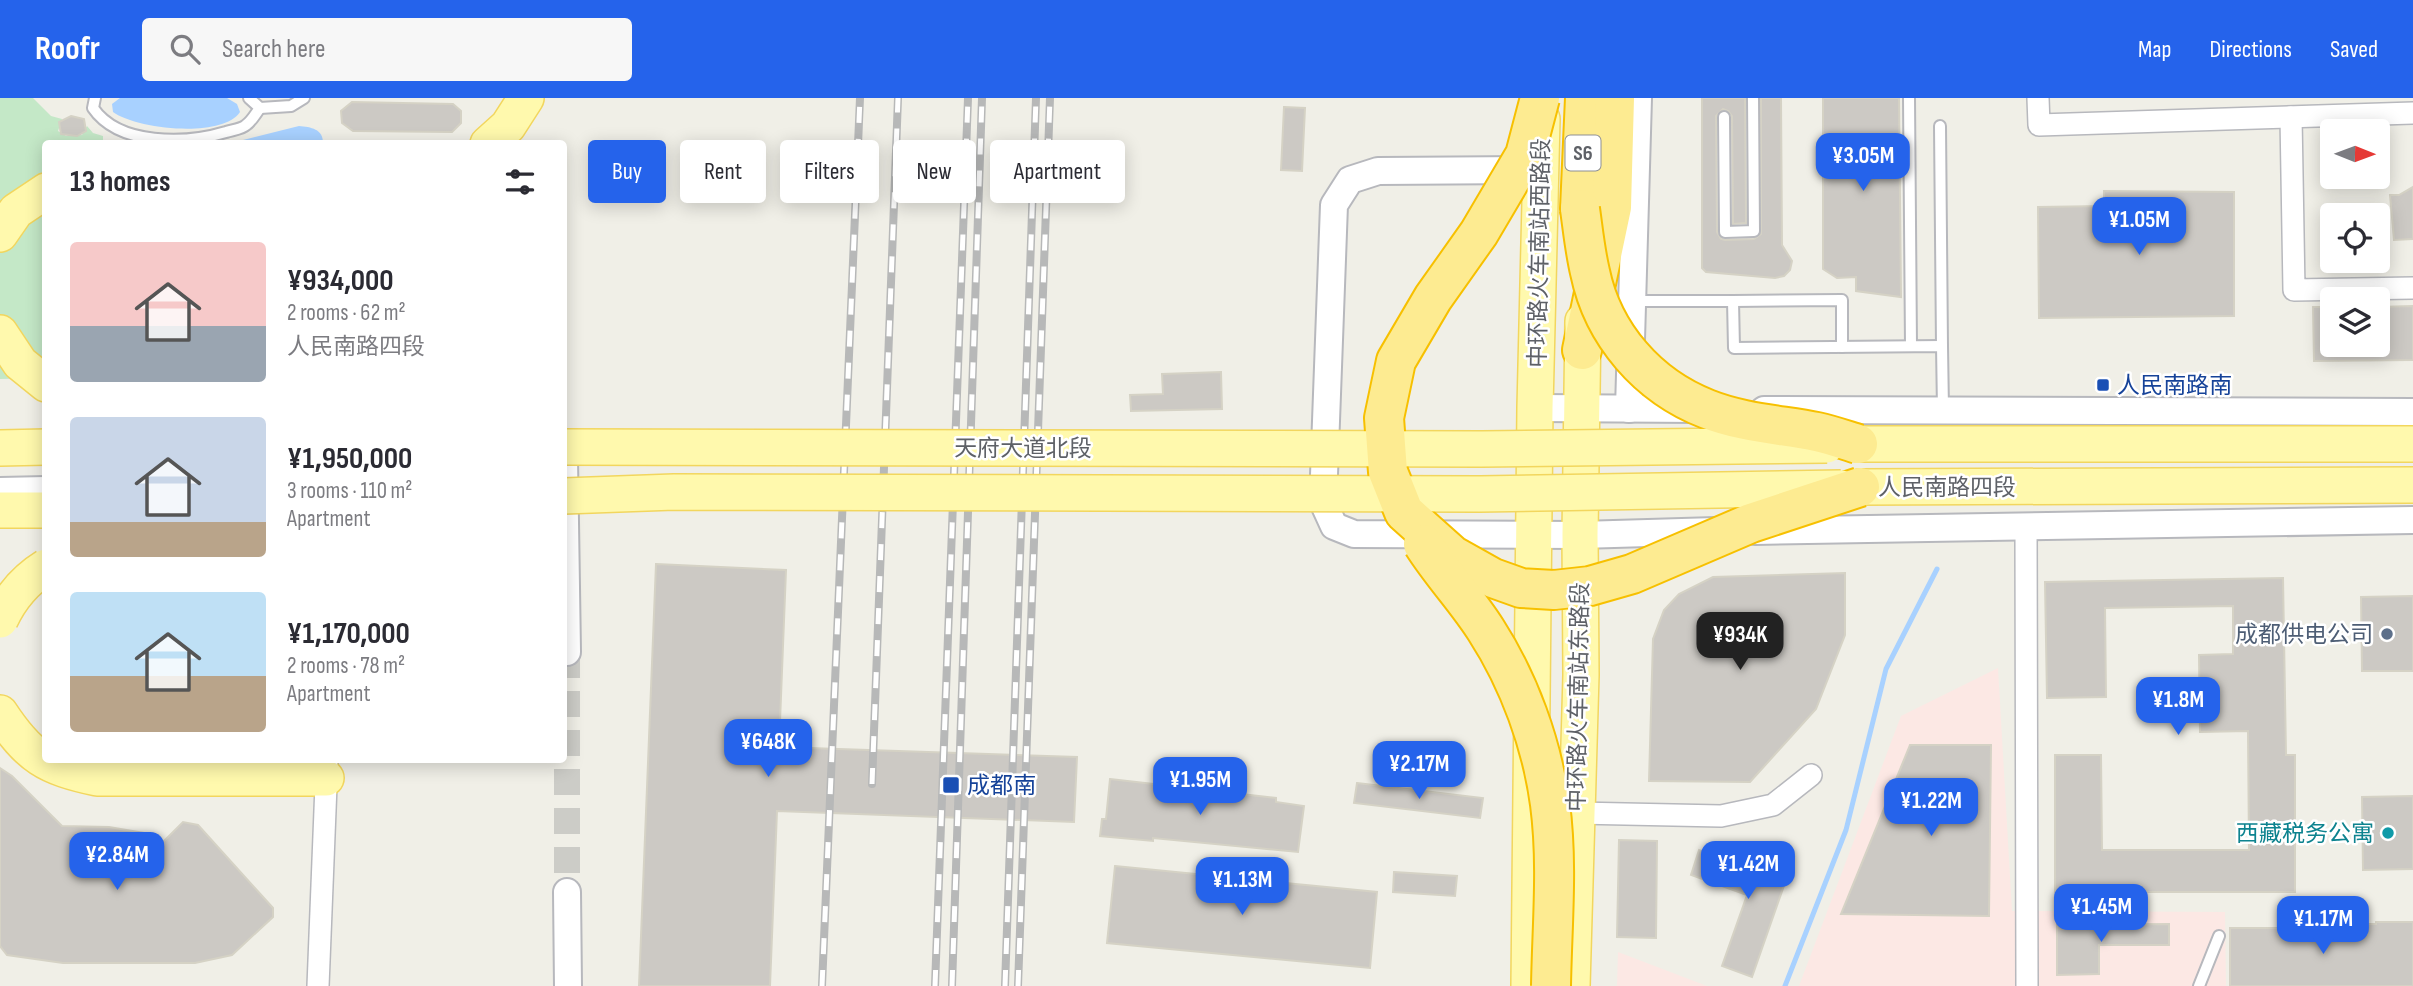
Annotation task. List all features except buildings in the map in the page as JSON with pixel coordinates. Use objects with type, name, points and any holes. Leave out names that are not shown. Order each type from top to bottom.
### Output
[{"type":"highway","points":[[1541,98],[1525,155],[1479,233],[1433,298],[1396,361],[1384,418],[1388,472],[1404,512],[1438,567],[1486,630],[1513,680],[1538,744],[1550,804],[1554,864],[1551,986]]},
{"type":"highway","points":[[1582,351],[1588,301],[1612,207],[1608,101]]},
{"type":"highway","name":"S6","points":[[1608,101],[1580,209],[1590,275],[1607,319],[1632,359],[1657,383],[1707,409],[1755,422],[1820,432],[1858,444]]},
{"type":"highway","points":[[1404,512],[1452,555],[1493,578],[1521,588],[1554,590],[1590,586],[1632,574],[1751,523],[1860,487]]},
{"type":"main road","points":[[492,140],[508,126],[526,98]]},
{"type":"main road","name":"中环路火车南站西路段","points":[[1535,408],[1541,98]]},
{"type":"main road","points":[[0,234],[16,211],[42,194]]},
{"type":"main road","points":[[0,333],[20,363],[42,381]]},
{"type":"main road","name":"中环路火车南站西路段","points":[[1581,407],[1582,351]]},
{"type":"main road","name":"中环路火车南站东路段","points":[[1572,986],[1581,675],[1581,407]]},
{"type":"main road","name":"中环路火车南站东路段","points":[[1529,986],[1535,408]]},
{"type":"main road","name":"人民南路四段","points":[[1482,449],[1858,444],[2413,444]]},
{"type":"main road","points":[[0,448],[42,447]]},
{"type":"main road","name":"天府大道北段","points":[[567,471],[1482,449]]},
{"type":"main road","name":"天府大道北段","points":[[567,472],[674,492],[1480,494]]},
{"type":"main road","name":"人民南路四段","points":[[1480,494],[1860,487],[2413,485]]},
{"type":"main road","points":[[0,510],[42,510]]},
{"type":"main road","points":[[0,620],[7,606],[30,577],[42,570]]},
{"type":"main road","points":[[0,712],[18,740],[42,760]]},
{"type":"main road","points":[[48,763],[65,771],[97,778],[326,769]]},
{"type":"street","points":[[2038,98],[2039,125],[2413,113]]},
{"type":"street","points":[[1608,101],[1631,301],[1629,409]]},
{"type":"street","points":[[2291,117],[2294,290],[2413,288]]},
{"type":"street","name":"人民南路四段","points":[[1541,170],[1378,171],[1350,180],[1334,205],[1323,502],[1334,526],[1354,534],[1580,535],[2413,520]]},
{"type":"street","points":[[1535,408],[2413,412]]},
{"type":"street","points":[[0,462],[42,461]]},
{"type":"street","points":[[0,491],[42,490]]},
{"type":"street","points":[[2026,527],[2027,986]]},
{"type":"street","points":[[1581,675],[1599,601],[1638,553],[1674,532]]},
{"type":"street","points":[[318,986],[326,769]]},
{"type":"street","points":[[1577,813],[1721,816],[1773,805],[1811,775]]},
{"type":"street","points":[[567,892],[568,986]]},
{"type":"lane","points":[[95,98],[93,108],[101,119],[141,136],[167,139],[195,138],[246,126],[260,108]]},
{"type":"lane","points":[[249,98],[260,108],[291,106],[304,98]]},
{"type":"lane","points":[[1724,117],[1725,232],[1754,231],[1753,98]]},
{"type":"lane","points":[[1909,98],[1911,346]]},
{"type":"lane","points":[[1940,126],[1943,410]]},
{"type":"lane","points":[[1588,301],[1842,300],[1842,347]]},
{"type":"lane","points":[[1733,301],[1734,348],[1942,346]]},
{"type":"lane","points":[[2199,986],[2219,936]]},
{"type":"shaded area","points":[[1998,668],[2012,911],[2225,912],[2226,986],[1799,986],[1901,716]]},
{"type":"shaded area","points":[[1618,952],[1707,986],[1617,986]]},
{"type":"green space","points":[[0,98],[33,98],[51,116],[62,119],[58,131],[66,136],[82,135],[87,126],[93,133],[103,136],[103,140],[42,140],[42,378],[0,379]]},
{"type":"water","points":[[120,98],[227,98],[237,104],[240,112],[216,126],[159,127],[124,118],[113,112],[112,104]]},
{"type":"water","points":[[299,126],[319,132],[322,140],[243,140]]},
{"type":"waterway","points":[[1785,986],[1846,830],[1886,669],[1937,569]]},
{"type":"tunnel","points":[[567,652],[567,892]]},
{"type":"railway","points":[[822,986],[860,98]]},
{"type":"railway","points":[[872,784],[898,98]]},
{"type":"railway","points":[[935,986],[968,98]]},
{"type":"railway","points":[[952,986],[982,98]]},
{"type":"railway","points":[[1005,986],[1036,98]]},
{"type":"railway","points":[[1018,986],[1050,98]]},
{"type":"place","name":"人民南路南","points":[[2103,385]]},
{"type":"place","name":"成都供电公司","points":[[2387,634]]},
{"type":"place","name":"成都南","points":[[951,785]]},
{"type":"place","name":"西藏税务公寓","points":[[2388,833]]}]
